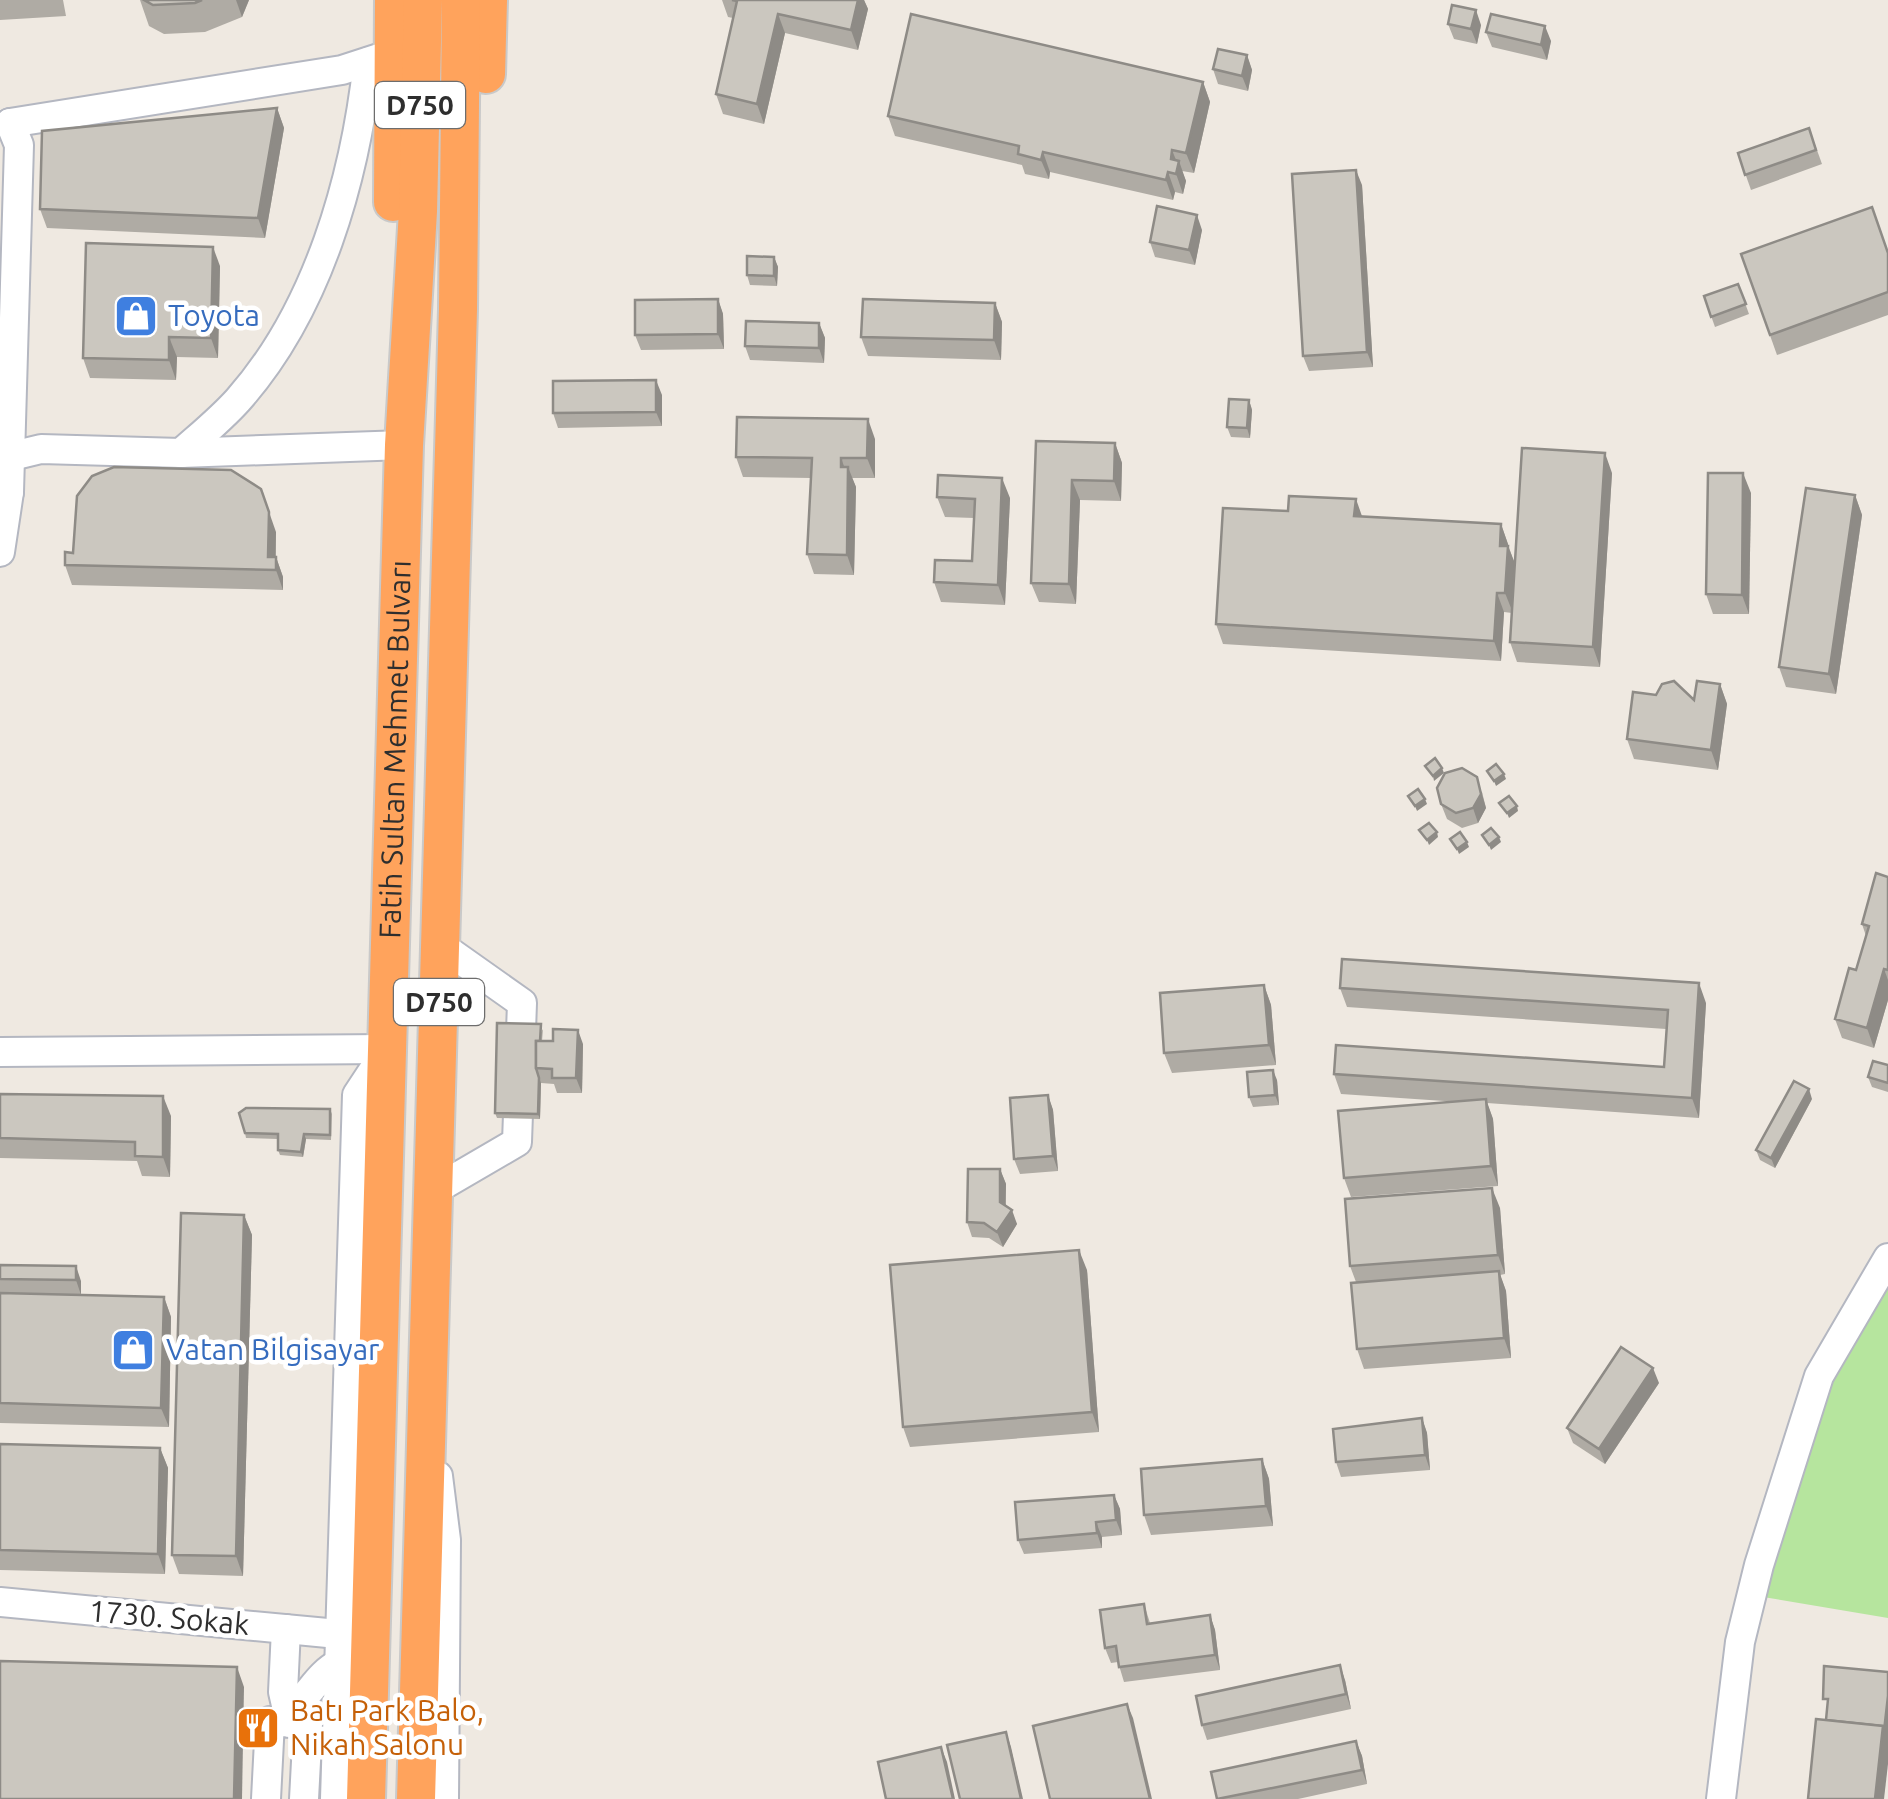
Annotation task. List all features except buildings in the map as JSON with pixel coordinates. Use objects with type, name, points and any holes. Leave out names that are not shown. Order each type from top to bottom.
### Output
[{"type":"highway","points":[[394,0],[381,58],[393,207],[411,310]]},
{"type":"highway","name":"Fatih Sultan Mehmet Bulvarı","points":[[366,1799],[354,1668],[386,1049],[404,445],[423,0]]},
{"type":"highway","name":"Fatih Sultan Mehmet Bulvarı","points":[[416,1799],[458,309],[461,0]]},
{"type":"highway","points":[[458,309],[482,204],[488,0]]},
{"type":"street","points":[[5,130],[342,70],[381,58]]},
{"type":"street","points":[[181,453],[238,400],[294,319],[333,225],[381,58]]},
{"type":"street","points":[[0,552],[19,144],[5,130]]},
{"type":"street","points":[[5,461],[41,449],[181,453],[404,445]]},
{"type":"street","points":[[434,1191],[517,1142],[522,1003],[440,945]]},
{"type":"street","points":[[0,1052],[386,1049]]},
{"type":"street","points":[[335,1798],[354,1668],[338,1634],[357,1095],[386,1049]]},
{"type":"street","points":[[1721,1799],[1740,1642],[1759,1565],[1819,1376],[1888,1258]]},
{"type":"street","points":[[428,1392],[446,1540],[444,1799]]},
{"type":"street","name":"1730. Sokak","points":[[0,1602],[338,1634]]},
{"type":"street","points":[[286,1629],[284,1692],[290,1717]]},
{"type":"street","points":[[290,1717],[326,1672],[354,1668]]},
{"type":"street","points":[[266,1799],[270,1721],[290,1717],[308,1724],[304,1799]]},
{"type":"green space","points":[[1888,1258],[1888,1618],[1751,1595],[1819,1376]]},
{"type":"place","name":"Toyota","points":[[136,316]]},
{"type":"place","name":"Vatan Bilgisayar","points":[[133,1350]]},
{"type":"place","name":"Batı Park Balo, Nikah Salonu","points":[[258,1728]]}]
